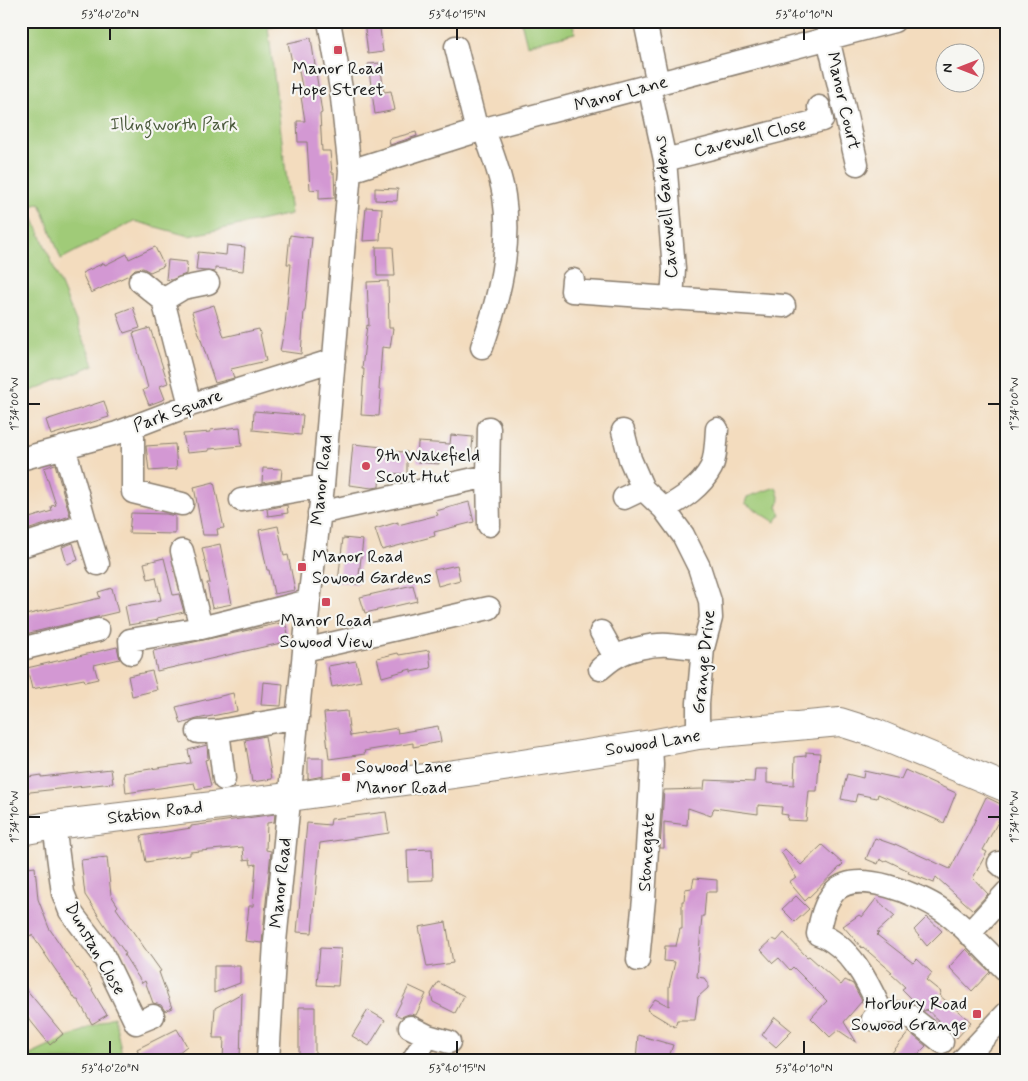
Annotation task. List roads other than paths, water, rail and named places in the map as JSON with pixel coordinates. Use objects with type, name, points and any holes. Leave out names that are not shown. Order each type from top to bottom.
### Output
[{"type":"main road","name":"Sowood Lane","points":[[289,797],[650,744],[698,735],[840,722],[875,732],[1007,788]]},
{"type":"main road","name":"Station Road","points":[[21,831],[54,825],[289,797]]},
{"type":"street","name":"Manor Road","points":[[268,1060],[275,942],[309,602],[323,486],[350,171],[341,89],[329,21]]},
{"type":"street","name":"Cavewell Gardens","points":[[645,21],[665,160],[674,269],[672,299]]},
{"type":"street","name":"Manor Lane","points":[[350,171],[480,130],[653,85],[833,32],[894,21]]},
{"type":"street","name":"Manor Court","points":[[833,32],[857,164]]},
{"type":"street","points":[[456,46],[480,130],[504,194],[507,222],[505,256],[499,290],[482,347]]},
{"type":"street","name":"Cavewell Close","points":[[665,160],[822,120],[819,107]]},
{"type":"street","name":"Cavewell Gardens","points":[[573,280],[572,291],[784,306]]},
{"type":"street","points":[[140,281],[163,300],[190,405]]},
{"type":"street","points":[[163,300],[183,288],[208,283]]},
{"type":"street","name":"Park Square","points":[[21,459],[117,433],[190,405],[334,360]]},
{"type":"street","points":[[133,427],[133,492],[182,504]]},
{"type":"street","points":[[489,428],[489,525]]},
{"type":"street","points":[[664,509],[690,493],[702,480],[720,470],[717,429]]},
{"type":"street","name":"Grange Drive","points":[[623,431],[630,459],[634,494],[664,509],[683,535],[706,585],[710,601],[711,618],[703,648],[698,703],[698,735]]},
{"type":"street","points":[[64,446],[98,564]]},
{"type":"street","points":[[319,513],[488,476]]},
{"type":"street","points":[[241,500],[323,486]]},
{"type":"street","points":[[21,546],[86,525]]},
{"type":"street","points":[[182,551],[201,628]]},
{"type":"street","points":[[131,653],[130,640],[201,628],[309,602]]},
{"type":"street","points":[[304,650],[489,608]]},
{"type":"street","points":[[21,649],[98,630]]},
{"type":"street","points":[[601,632],[608,663],[627,652],[654,646],[668,645],[681,648],[703,648]]},
{"type":"street","points":[[224,779],[208,731],[298,717]]},
{"type":"street","name":"Stonegate","points":[[638,960],[644,899],[652,765],[650,744]]},
{"type":"street","name":"Dunstan Close","points":[[54,825],[62,886],[70,911],[102,953],[136,1022],[153,1016]]},
{"type":"street","points":[[942,1042],[907,1014],[877,1015],[873,994],[851,958],[826,937],[818,934],[822,916],[836,890],[845,884],[866,882],[912,895],[928,902],[943,911],[1007,971]]},
{"type":"street","points":[[969,934],[1007,892]]},
{"type":"street","points":[[963,1060],[1007,1013]]},
{"type":"street","points":[[413,1060],[429,1035]]},
{"type":"place","name":"Manor Road Hope Street","points":[[338,50]]},
{"type":"place","name":"9th Wakefield Scout Hut","points":[[366,466]]},
{"type":"place","name":"Manor Road Sowood Gardens","points":[[302,567]]},
{"type":"place","name":"Manor Road Sowood View","points":[[326,602]]},
{"type":"place","name":"Sowood Lane Manor Road","points":[[346,777]]},
{"type":"place","name":"Horbury Road Sowood Grange","points":[[977,1014]]},
{"type":"park label","name":"Illingworth Park","points":[[174,125]]}]
